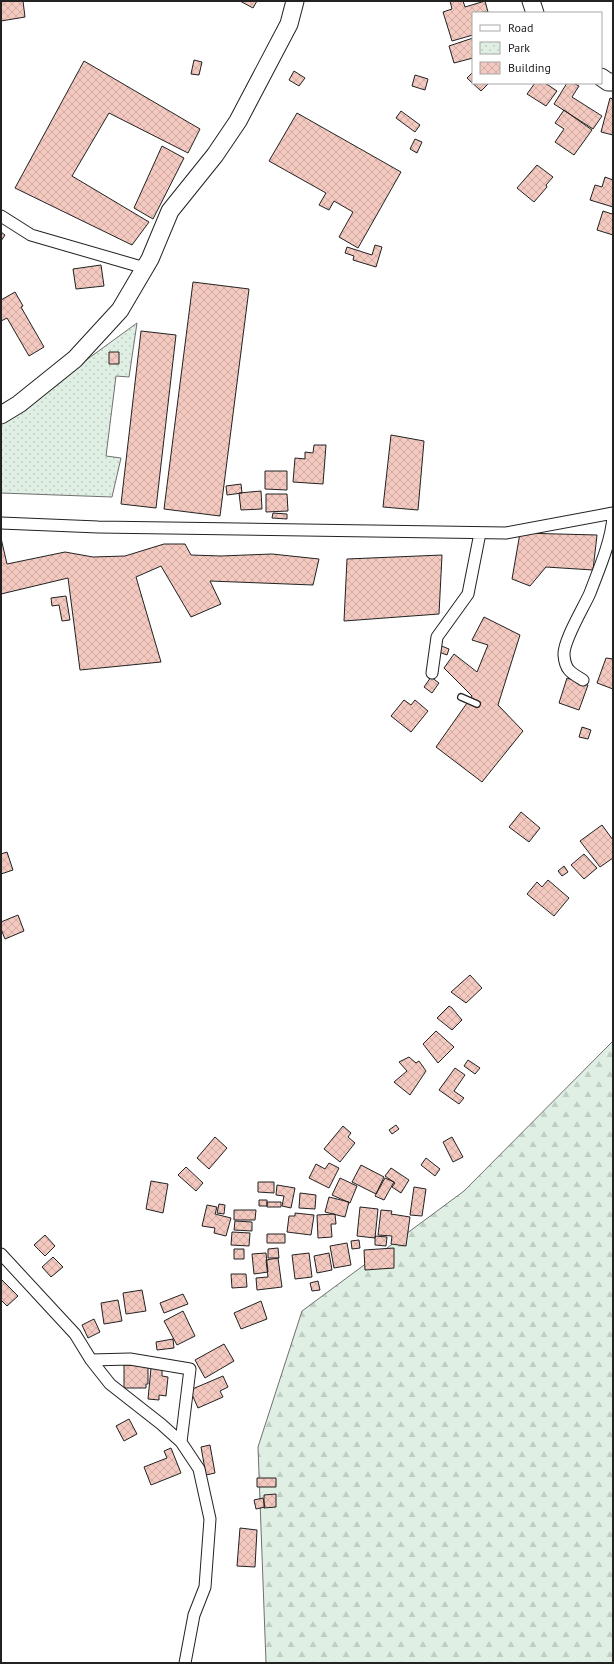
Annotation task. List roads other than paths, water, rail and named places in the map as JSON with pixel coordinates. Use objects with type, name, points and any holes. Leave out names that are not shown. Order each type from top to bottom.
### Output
[{"type":"main road","points":[[1,415],[19,404],[75,358],[120,310],[145,268],[170,211],[215,155],[238,121],[289,24],[295,1]]},
{"type":"main road","points":[[530,1],[535,12]]},
{"type":"main road","points":[[602,78],[608,82],[613,82]]},
{"type":"street","points":[[1,216],[31,235],[145,268]]},
{"type":"street","points":[[1,523],[98,528],[506,533],[613,512]]},
{"type":"street","points":[[583,680],[570,673],[564,654],[571,632],[590,593],[612,529],[613,517]]},
{"type":"street","points":[[432,673],[437,637],[468,594],[480,533]]},
{"type":"street","points":[[1,1254],[75,1334],[91,1360],[110,1384],[161,1424],[181,1442],[199,1469],[210,1520],[205,1587],[194,1614],[185,1663]]},
{"type":"street","points":[[91,1360],[130,1359],[190,1370],[181,1442]]},
{"type":"lane","points":[[461,697],[477,704]]}]
